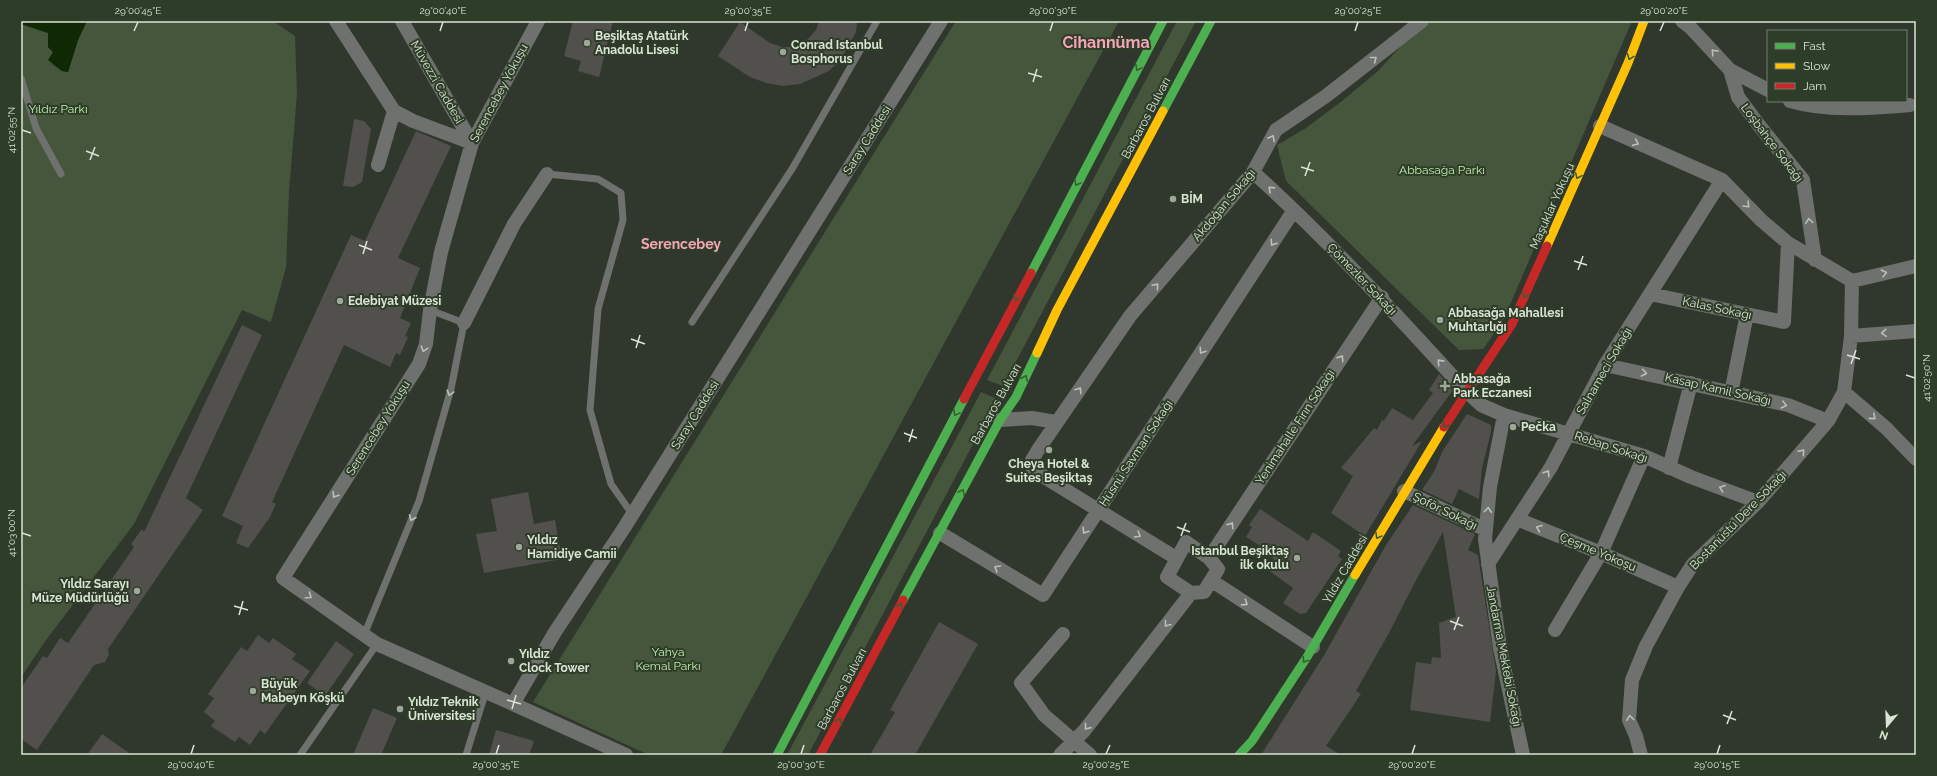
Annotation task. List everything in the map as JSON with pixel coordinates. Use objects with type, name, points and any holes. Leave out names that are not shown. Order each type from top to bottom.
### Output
[{"type":"main road","points":[[777,755],[1163,21]]},
{"type":"main road","name":"Barbaros Bulvarı","points":[[820,755],[1000,420],[1016,398],[1057,310],[1211,21]]},
{"type":"main road","name":"Maşuklar Yokuşu","points":[[1466,392],[1512,324],[1628,63],[1644,21]]},
{"type":"main road","name":"Yıldız Caddesi","points":[[1239,755],[1252,741],[1313,647],[1404,491],[1466,392]]},
{"type":"street","points":[[336,21],[394,111],[413,121],[472,143]]},
{"type":"street","name":"Müvezzi Caddesi","points":[[402,21],[472,143]]},
{"type":"street","name":"Serencebey Yokuşu","points":[[513,704],[377,644],[283,578],[419,364],[426,344],[430,310],[441,252],[472,143],[538,21]]},
{"type":"street","name":"Saray Caddesi","points":[[513,704],[556,632],[632,514],[941,21]]},
{"type":"street","name":"Akdoğan Sokağı","points":[[1098,510],[1032,470],[1032,460],[1056,422],[1130,316],[1253,172],[1276,130],[1326,96],[1422,21]]},
{"type":"street","name":"Loşbahçe Sokağı","points":[[1682,21],[1691,28],[1730,70],[1738,97],[1803,180],[1815,260]]},
{"type":"street","points":[[1730,70],[1767,89]]},
{"type":"street","points":[[1796,102],[1819,106],[1847,108],[1910,105]]},
{"type":"street","points":[[378,165],[394,111]]},
{"type":"street","points":[[1600,126],[1722,180],[1761,220],[1788,243],[1852,281],[1916,266]]},
{"type":"street","name":"Çömezler Sokağı","points":[[1253,172],[1294,210],[1382,297],[1466,392]]},
{"type":"street","points":[[464,323],[514,224],[547,174]]},
{"type":"street","name":"Salnameci Sokağı","points":[[1488,564],[1552,467],[1605,365],[1682,241],[1722,180]]},
{"type":"street","name":"Hüsnü Savman Sokağı","points":[[940,533],[1043,595],[1294,210]]},
{"type":"street","name":"Kalas Sokağı","points":[[1650,294],[1784,322],[1788,243]]},
{"type":"street","points":[[1852,281],[1851,336],[1916,331]]},
{"type":"street","name":"Yenimahalle Fırın Sokağı","points":[[1209,558],[1382,297]]},
{"type":"street","points":[[1731,393],[1747,314]]},
{"type":"street","name":"Bostanüstü Dere Sokağı","points":[[1641,755],[1636,736],[1629,720],[1632,680],[1650,638],[1678,587],[1693,564],[1758,502],[1828,421],[1844,392],[1851,336]]},
{"type":"street","name":"Kasap Kamil Sokağı","points":[[1605,365],[1788,405],[1828,421]]},
{"type":"street","points":[[1669,468],[1691,383]]},
{"type":"street","name":"Rebap Sokağı","points":[[1466,392],[1481,406],[1504,415],[1644,456],[1669,468],[1758,502]]},
{"type":"street","points":[[1844,392],[1886,428],[1916,459]]},
{"type":"street","name":"Jandarma Mektebi Sokağı","points":[[1504,415],[1490,487],[1485,539],[1500,648],[1523,755]]},
{"type":"street","points":[[1000,420],[1032,418],[1056,422]]},
{"type":"street","points":[[1555,630],[1601,553],[1644,456]]},
{"type":"street","name":"Şoför Sokağı","points":[[1404,491],[1486,530]]},
{"type":"street","points":[[1098,510],[1176,558]]},
{"type":"street","name":"Çeşme Yokoşu","points":[[1518,519],[1678,587]]},
{"type":"street","points":[[1186,542],[1209,558],[1218,569],[1212,582],[1204,592],[1191,593],[1167,577],[1186,542]]},
{"type":"street","points":[[1212,582],[1313,647]]},
{"type":"street","points":[[1060,755],[1084,731],[1191,593]]},
{"type":"street","points":[[1063,634],[1021,683],[1044,715],[1090,755]]},
{"type":"street","points":[[513,704],[626,755]]},
{"type":"lane","points":[[692,322],[792,170],[877,21]]},
{"type":"lane","points":[[21,78],[36,128],[61,174]]},
{"type":"lane","points":[[547,174],[598,179],[621,193],[623,220],[598,309],[590,410],[611,484],[632,514]]},
{"type":"lane","points":[[364,635],[419,501],[451,390],[464,323],[430,310]]},
{"type":"lane","points":[[300,755],[377,644]]},
{"type":"lane","points":[[466,755],[486,691]]},
{"type":"green space","name":"Yıldız Parkı","points":[[87,21],[273,21],[295,36],[297,94],[289,191],[286,267],[271,322],[242,310],[134,524],[46,640],[21,677],[21,24],[48,33],[48,47],[53,52],[52,64],[62,71],[68,72],[78,40]]},
{"type":"green space","name":"Yahya Kemal Parkı","points":[[956,21],[1119,21],[721,755],[649,755],[533,702]]},
{"type":"green space","points":[[1177,21],[1196,21],[1003,386],[987,380]]},
{"type":"green space","name":"Abbasağa Parkı","points":[[1432,21],[1632,21],[1503,321],[1483,349],[1459,350],[1286,181],[1277,145],[1306,128],[1342,101],[1378,71],[1411,35]]},
{"type":"green space","points":[[981,392],[997,399],[808,755],[787,755]]},
{"type":"shaded area","points":[[21,21],[87,21],[78,40],[68,72],[62,71],[48,60],[53,52],[48,47],[48,33],[21,24]]},
{"type":"building","name":"Beşiktaş Atatürk Anadolu Lisesi","points":[[573,21],[613,21],[599,77],[578,71],[581,61],[564,56]]},
{"type":"building","name":"Conrad Istanbul Bosphorus","points":[[819,21],[857,21],[856,32],[841,59],[829,71],[800,84],[783,86],[766,83],[750,77],[718,56],[740,22],[770,43],[783,47],[796,47],[808,39],[816,30]]},
{"type":"building","points":[[354,119],[364,121],[371,129],[362,182],[353,187],[343,186]]},
{"type":"building","points":[[416,131],[451,146],[398,258],[420,268],[400,318],[411,323],[405,336],[408,337],[400,355],[396,353],[390,367],[344,345],[272,502],[276,504],[270,517],[248,548],[236,543],[243,526],[222,516],[351,235],[365,241]]},
{"type":"building","points":[[242,325],[262,335],[186,498],[203,510],[108,649],[109,654],[105,662],[94,665],[37,750],[21,739],[21,688],[43,656],[47,658],[60,638],[68,643],[134,547],[131,544],[142,529],[144,532]]},
{"type":"building","points":[[1439,374],[1453,390],[1412,446],[1422,441],[1365,536],[1331,513],[1353,476],[1341,468],[1374,428],[1377,430],[1382,420],[1384,421],[1392,408],[1413,420],[1433,393],[1429,390]]},
{"type":"building","points":[[1467,414],[1491,425],[1491,432],[1482,468],[1479,499],[1459,489],[1452,504],[1422,490],[1435,470],[1442,452]]},
{"type":"building","name":"Yıldız Hamidiye Camii","points":[[528,492],[534,524],[555,520],[562,559],[484,573],[476,534],[497,531],[491,499]]},
{"type":"building","points":[[1413,505],[1475,534],[1468,550],[1478,555],[1496,671],[1490,722],[1410,710],[1416,662],[1431,664],[1432,657],[1441,658],[1439,623],[1456,617],[1443,532],[1356,691],[1361,694],[1326,746],[1341,755],[1261,755],[1323,657],[1386,545]]},
{"type":"building","points":[[1260,509],[1308,541],[1313,532],[1341,551],[1338,556],[1342,559],[1306,613],[1300,614],[1283,603],[1293,588],[1267,569],[1274,559],[1260,550],[1262,547],[1246,537],[1252,527],[1249,525]]},
{"type":"building","points":[[939,622],[978,644],[915,755],[870,755],[895,712],[890,710]]},
{"type":"building","name":"Büyük Mabeyn Köşkü","points":[[258,635],[269,643],[273,638],[296,654],[292,659],[310,671],[265,734],[260,730],[250,745],[239,737],[235,742],[211,726],[215,721],[204,712],[214,698],[208,694],[241,647],[247,651]]},
{"type":"building","points":[[336,641],[354,654],[325,696],[307,683]]},
{"type":"building","points":[[373,708],[397,718],[381,755],[353,755]]},
{"type":"building","points":[[496,730],[534,741],[529,755],[489,755]]},
{"type":"building","points":[[102,734],[132,755],[87,755]]},
{"type":"traffic: fast","points":[[1031,273],[1163,21]]},
{"type":"traffic: fast","points":[[1163,111],[1211,21]]},
{"type":"traffic: fast","points":[[903,600],[1000,420],[1016,397],[1037,353]]},
{"type":"traffic: fast","points":[[777,755],[964,399]]},
{"type":"traffic: fast","points":[[1239,755],[1252,741],[1307,657],[1355,575]]},
{"type":"traffic: slow","points":[[1547,246],[1628,63],[1644,21]]},
{"type":"traffic: slow","points":[[1037,353],[1057,310],[1163,111]]},
{"type":"traffic: slow","points":[[1355,575],[1444,427]]},
{"type":"traffic: jam","points":[[1444,427],[1512,324],[1547,246]]},
{"type":"traffic: jam","points":[[964,399],[1031,273]]},
{"type":"traffic: jam","points":[[820,755],[903,600]]},
{"type":"place","name":"Beşiktaş Atatürk Anadolu Lisesi","points":[[587,43]]},
{"type":"place","name":"Conrad Istanbul Bosphorus","points":[[783,52]]},
{"type":"place","name":"BİM","points":[[1173,199]]},
{"type":"place","name":"Edebiyat Müzesi","points":[[340,301]]},
{"type":"place","name":"Abbasağa Mahallesi Muhtarlığı","points":[[1440,320]]},
{"type":"place","name":"Abbasağa Park Eczanesi","points":[[1445,386]]},
{"type":"place","name":"Pečka","points":[[1513,427]]},
{"type":"place","name":"Cheya Hotel & Suites Beşiktaş","points":[[1049,450]]},
{"type":"place","name":"Yıldız Hamidiye Camii","points":[[519,547]]},
{"type":"place","name":"Istanbul Beşiktaş ilk okulu","points":[[1297,558]]},
{"type":"place","name":"Yıldız Sarayı Müze Müdürlüğü","points":[[137,591]]},
{"type":"place","name":"Yıldız Clock Tower","points":[[511,661]]},
{"type":"place","name":"Büyük Mabeyn Köşkü","points":[[253,691]]},
{"type":"place","name":"Yıldız Teknik Üniversitesi","points":[[400,709]]},
{"type":"district","name":"Cihannüma","points":[[1106,42]]},
{"type":"district","name":"Serencebey","points":[[681,244]]}]
